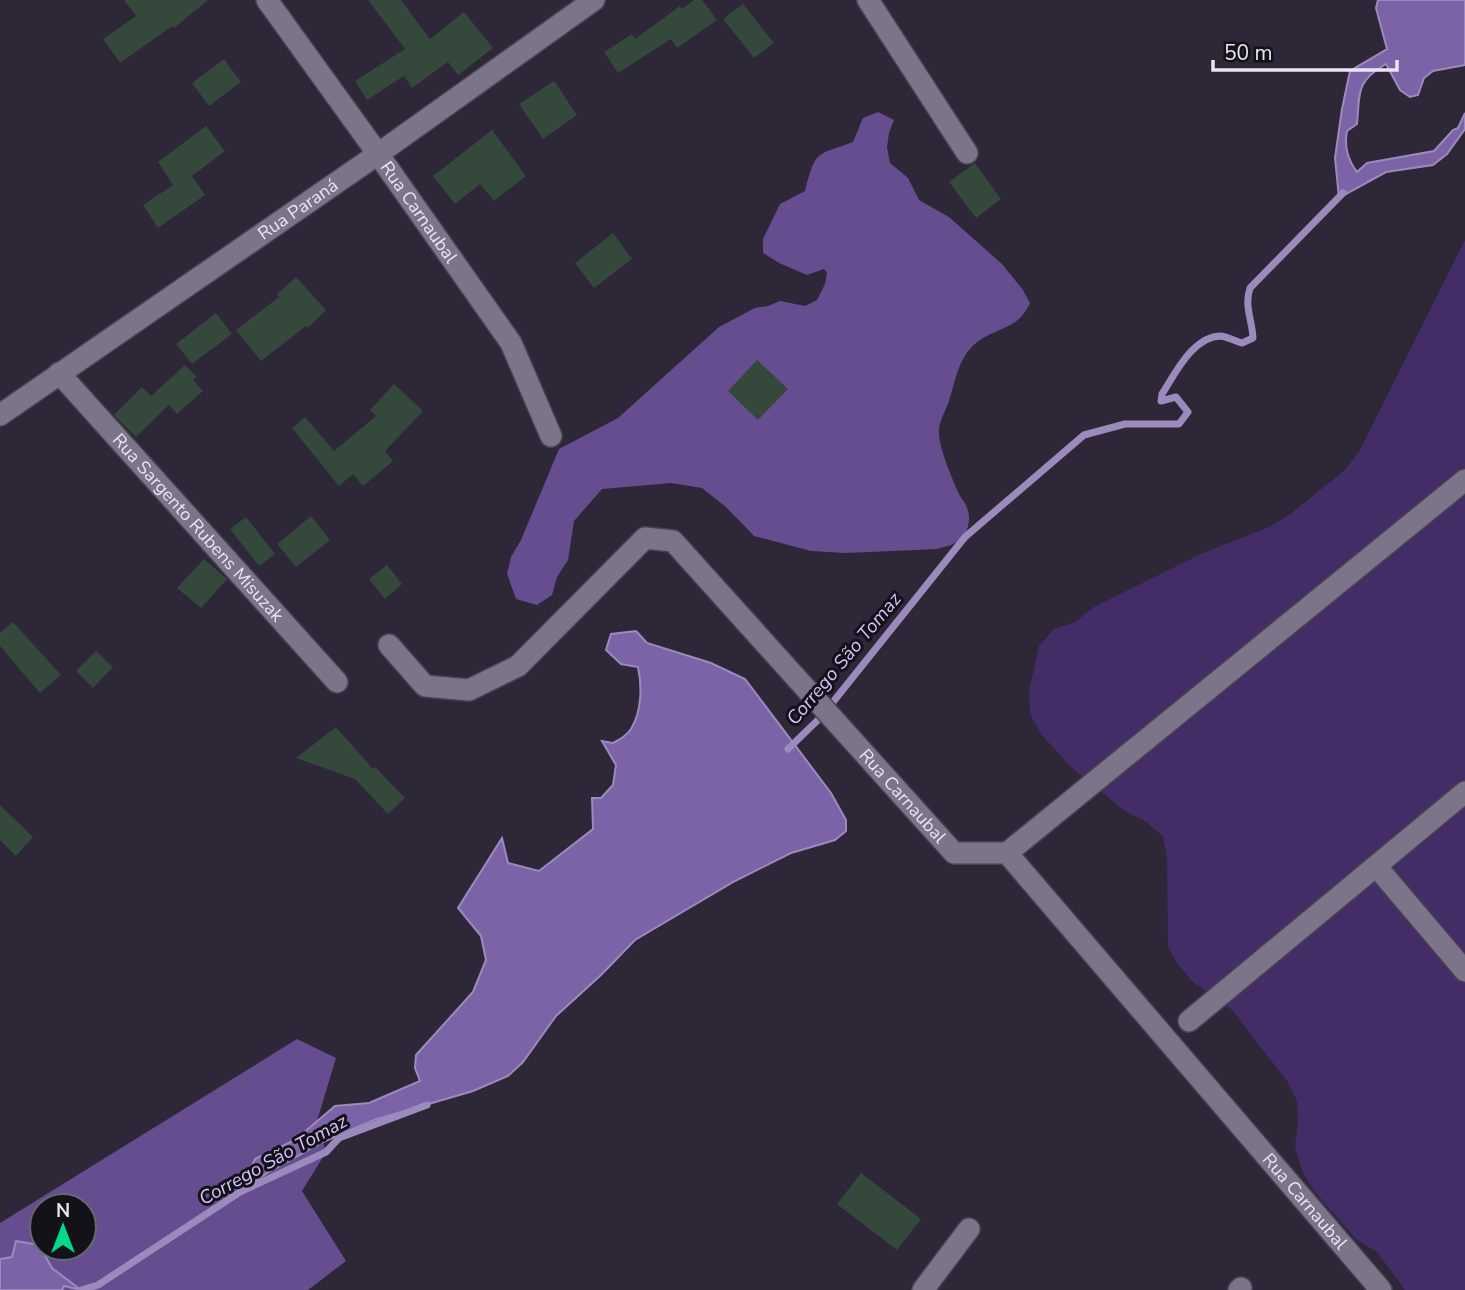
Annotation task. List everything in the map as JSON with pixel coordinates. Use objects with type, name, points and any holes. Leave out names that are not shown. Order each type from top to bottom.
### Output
[{"type":"street","name":"Rua Carnaubal","points":[[267,0],[510,343],[551,436]]},
{"type":"street","name":"Rua Paraná","points":[[0,415],[378,154],[594,0]]},
{"type":"street","points":[[868,0],[967,153]]},
{"type":"street","name":"Rua Sargento Rubens Misuzak","points":[[60,373],[337,682]]},
{"type":"street","points":[[1007,853],[1465,480]]},
{"type":"street","name":"Rua Carnaubal","points":[[389,645],[425,686],[469,690],[518,666],[645,538],[673,541],[954,853],[1007,853],[1381,1290]]},
{"type":"street","points":[[1189,1021],[1465,792]]},
{"type":"street","points":[[1376,866],[1465,971]]},
{"type":"street","points":[[923,1290],[969,1229]]},
{"type":"shaded area","points":[[878,112],[894,120],[887,147],[890,163],[908,178],[919,200],[949,217],[1002,264],[1030,303],[1020,318],[980,340],[967,352],[940,423],[939,437],[943,453],[969,514],[965,537],[937,549],[846,553],[811,551],[754,536],[726,507],[702,488],[671,483],[602,489],[574,521],[568,560],[557,577],[552,595],[537,605],[516,599],[507,574],[511,557],[521,540],[559,449],[618,418],[719,327],[755,308],[780,301],[805,306],[817,300],[825,284],[827,273],[824,269],[807,275],[779,263],[763,253],[763,239],[780,204],[805,191],[819,156],[853,142],[863,118]]},
{"type":"shaded area","points":[[1465,240],[1465,1290],[1405,1290],[1377,1252],[1356,1239],[1312,1188],[1301,1168],[1295,1145],[1297,1101],[1287,1081],[1232,1010],[1194,983],[1179,966],[1168,947],[1167,858],[1163,836],[1145,821],[1125,811],[1072,768],[1041,734],[1030,714],[1029,691],[1039,646],[1054,629],[1075,622],[1094,607],[1203,553],[1269,527],[1289,515],[1344,471],[1359,452]]},
{"type":"shaded area","points":[[297,1039],[336,1058],[317,1121],[326,1152],[302,1191],[346,1261],[308,1290],[0,1290],[0,1223],[28,1206],[28,1262],[98,1262],[98,1192],[50,1192]]},
{"type":"water","points":[[1378,0],[1465,0],[1465,65],[1433,71],[1424,78],[1418,95],[1410,97],[1400,90],[1386,64],[1376,70],[1361,89],[1357,124],[1347,131],[1347,152],[1357,172],[1367,163],[1434,151],[1458,128],[1465,113],[1465,129],[1447,154],[1433,165],[1386,172],[1339,198],[1335,158],[1350,71],[1387,49],[1376,8]]},
{"type":"water","points":[[636,631],[647,643],[711,663],[745,679],[831,793],[846,820],[846,831],[835,840],[791,853],[735,881],[635,940],[556,1016],[523,1062],[508,1076],[473,1091],[374,1120],[323,1142],[267,1173],[240,1192],[255,1159],[295,1140],[335,1106],[369,1103],[420,1081],[415,1068],[416,1055],[473,992],[486,960],[481,936],[458,908],[502,838],[508,863],[539,871],[593,829],[592,798],[601,798],[613,785],[616,765],[602,741],[613,743],[629,731],[635,722],[640,698],[638,667],[621,664],[606,650],[611,634]]},
{"type":"water","points":[[16,1241],[28,1243],[28,1262],[49,1262],[52,1268],[81,1290],[64,1286],[62,1290],[0,1290],[0,1259],[12,1257]]},
{"type":"building","points":[[124,0],[208,0],[174,28],[172,26],[120,63],[103,39],[136,16]]},
{"type":"building","points":[[368,0],[401,0],[430,39],[464,12],[493,48],[458,75],[448,62],[412,88],[404,76],[367,100],[355,81],[405,49]]},
{"type":"building","points":[[694,0],[702,0],[717,20],[677,48],[671,39],[618,73],[604,52],[632,34],[635,39],[680,6],[682,9]]},
{"type":"building","points":[[743,4],[774,43],[754,58],[723,19]]},
{"type":"building","points":[[224,59],[241,82],[209,106],[192,83]]},
{"type":"building","points":[[554,81],[577,115],[543,139],[519,104]]},
{"type":"building","points":[[206,126],[225,151],[192,176],[205,195],[158,228],[143,205],[173,185],[158,162]]},
{"type":"building","points":[[492,130],[526,176],[494,201],[480,184],[455,204],[433,176]]},
{"type":"building","points":[[975,163],[1001,199],[976,218],[949,182]]},
{"type":"building","points":[[613,233],[632,259],[594,288],[575,263]]},
{"type":"building","points":[[296,277],[326,310],[308,328],[306,326],[261,361],[236,330],[279,297],[277,294]]},
{"type":"building","points":[[216,313],[232,334],[192,364],[176,344]]},
{"type":"building","points":[[757,360],[788,389],[758,420],[728,391]]},
{"type":"building","points":[[185,365],[197,377],[193,380],[203,391],[177,414],[169,405],[136,437],[114,415],[142,387],[151,396]]},
{"type":"building","points":[[394,384],[423,411],[385,451],[393,461],[363,486],[353,474],[339,486],[292,428],[305,417],[334,451],[376,416],[370,410]]},
{"type":"building","points":[[311,516],[330,540],[296,567],[277,544]]},
{"type":"building","points":[[246,517],[275,554],[259,566],[230,529]]},
{"type":"building","points":[[204,559],[227,579],[201,608],[177,588]]},
{"type":"building","points":[[387,565],[402,584],[385,599],[369,579]]},
{"type":"building","points":[[13,622],[61,675],[40,693],[0,646],[0,633]]},
{"type":"building","points":[[96,651],[113,667],[93,688],[76,671]]},
{"type":"building","points":[[336,727],[373,769],[375,767],[405,798],[388,814],[355,779],[296,758]]},
{"type":"building","points":[[0,805],[33,837],[16,856],[0,840]]},
{"type":"building","points":[[861,1173],[921,1219],[897,1250],[837,1204]]},
{"type":"waterway","name":"Corrego São Tomaz","points":[[788,749],[821,717],[965,537],[1084,435],[1125,424],[1179,424],[1188,412],[1176,397],[1161,401],[1162,394],[1179,367],[1193,349],[1211,338],[1221,336],[1242,343],[1253,338],[1248,307],[1250,288],[1343,193]]},
{"type":"waterway","name":"Corrego São Tomaz","points":[[81,1290],[98,1285],[240,1192],[326,1152],[339,1138],[427,1105]]}]
